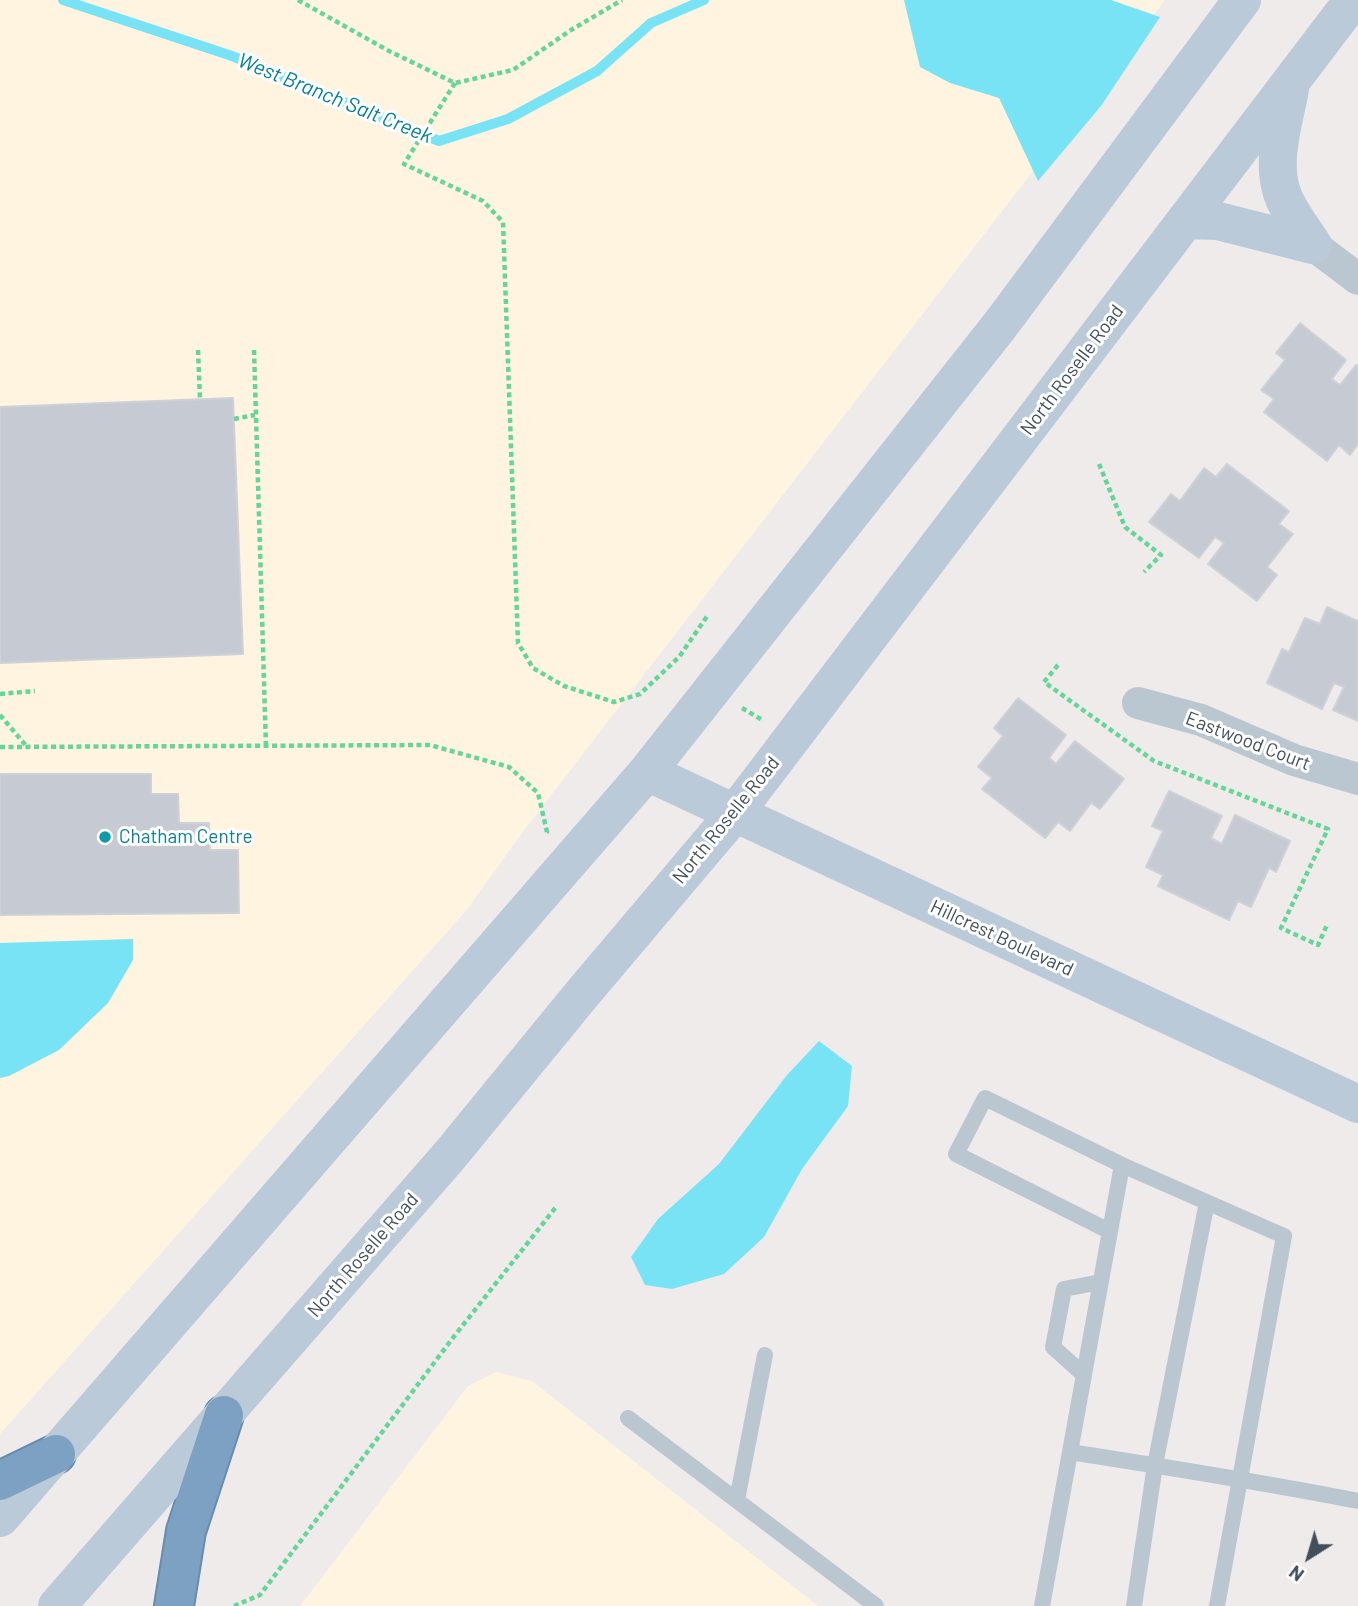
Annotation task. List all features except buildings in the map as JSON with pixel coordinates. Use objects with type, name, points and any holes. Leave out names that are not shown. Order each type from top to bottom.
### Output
[{"type":"highway","points":[[174,1606],[186,1531],[224,1415]]},
{"type":"highway","points":[[0,1481],[55,1454]]},
{"type":"main road","points":[[0,1518],[647,772],[1001,324],[1242,0]]},
{"type":"main road","name":"North Roselle Road","points":[[57,1606],[450,1155],[735,813],[1353,0]]},
{"type":"main road","points":[[1292,81],[1279,150],[1278,175],[1283,195],[1313,245]]},
{"type":"main road","points":[[1186,220],[1218,221],[1313,245]]},
{"type":"main road","name":"Hillcrest Boulevard","points":[[647,772],[1358,1104]]},
{"type":"street","points":[[1313,245],[1358,279]]},
{"type":"street","name":"Eastwood Court","points":[[1138,703],[1201,720],[1294,761],[1358,779]]},
{"type":"lane","points":[[1109,1231],[957,1154],[985,1098],[1122,1165],[1284,1236],[1217,1606]]},
{"type":"lane","points":[[1042,1606],[1122,1165]]},
{"type":"lane","points":[[1134,1606],[1154,1465],[1207,1202]]},
{"type":"lane","points":[[1084,1375],[1053,1347],[1064,1289],[1101,1282]]},
{"type":"lane","points":[[737,1500],[765,1355]]},
{"type":"lane","points":[[628,1418],[876,1606]]},
{"type":"lane","points":[[1070,1452],[1358,1501]]},
{"type":"path","points":[[298,0],[389,51],[455,83],[513,70],[571,30],[622,0]]},
{"type":"path","points":[[455,83],[404,164],[483,201],[503,222],[518,643],[533,668],[564,686],[614,702],[640,694],[679,657],[708,615]]},
{"type":"path","points":[[198,350],[200,399]]},
{"type":"path","points":[[254,350],[266,748]]},
{"type":"path","points":[[234,419],[255,415]]},
{"type":"path","points":[[1099,464],[1125,527],[1161,555],[1144,572]]},
{"type":"path","points":[[679,657],[713,688],[750,714],[794,736]]},
{"type":"path","points":[[1058,665],[1044,682],[1154,761],[1328,829],[1281,928],[1318,945],[1327,925]]},
{"type":"path","points":[[0,694],[35,691]]},
{"type":"path","points":[[0,715],[27,748]]},
{"type":"path","points":[[0,747],[266,748],[430,745],[509,767],[538,793],[547,832],[540,842]]},
{"type":"path","points":[[234,1606],[260,1595],[556,1207]]},
{"type":"shaded area","points":[[0,0],[1165,0],[525,829],[465,912],[0,1434]]},
{"type":"shaded area","points":[[496,1372],[532,1381],[818,1606],[300,1606],[468,1386]]},
{"type":"water","points":[[904,0],[1111,0],[1160,17],[1101,106],[1038,181],[999,98],[950,83],[920,67]]},
{"type":"water","points":[[133,939],[133,960],[108,1003],[59,1050],[0,1078],[0,943]]},
{"type":"water","points":[[819,1041],[852,1066],[848,1106],[802,1169],[764,1237],[724,1274],[672,1289],[645,1285],[631,1257],[658,1219],[719,1164],[787,1075]]},
{"type":"waterway","name":"West Branch Salt Creek","points":[[63,0],[232,56],[439,141],[508,119],[597,71],[651,23],[704,0]]},
{"type":"place","name":"Chatham Centre","points":[[105,837]]}]
